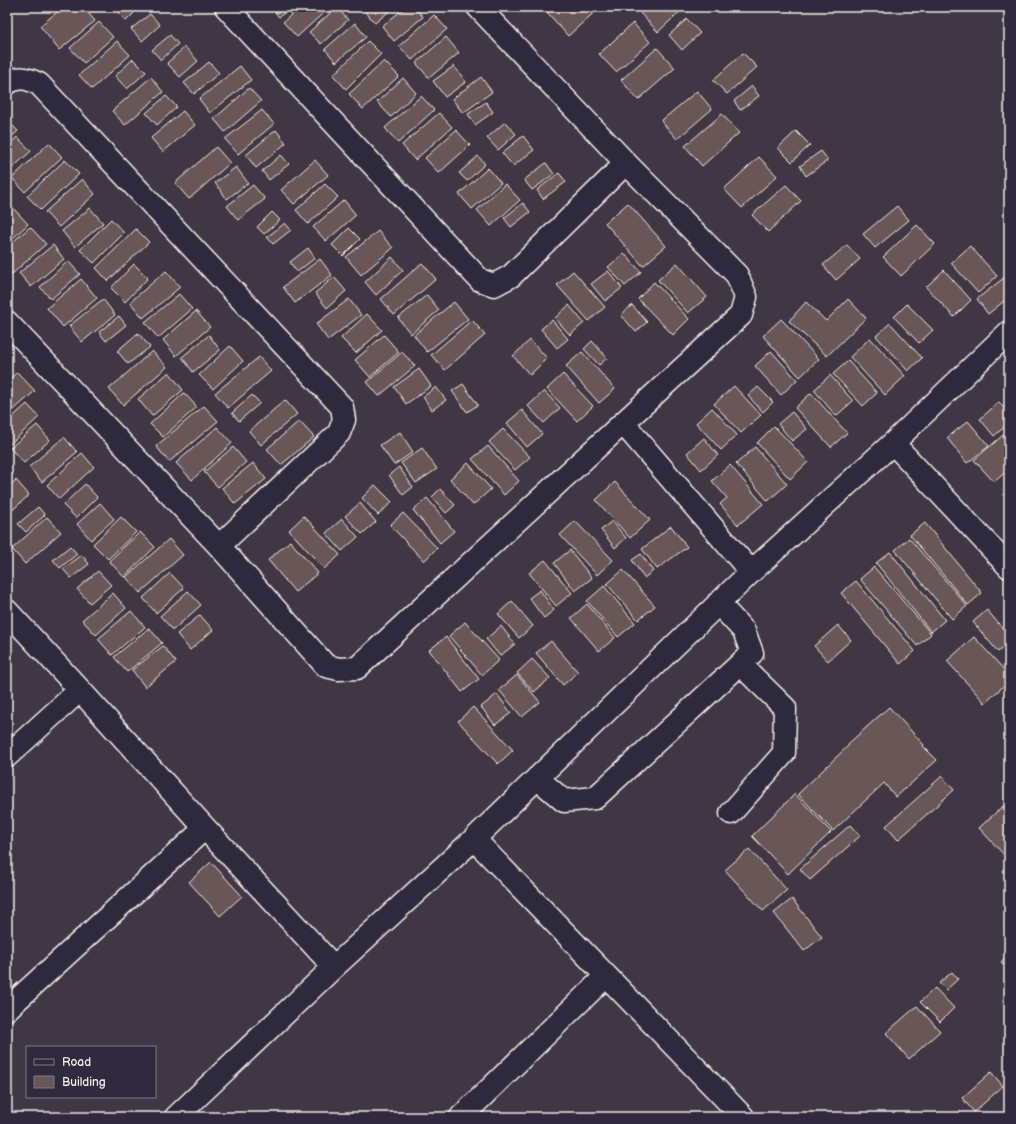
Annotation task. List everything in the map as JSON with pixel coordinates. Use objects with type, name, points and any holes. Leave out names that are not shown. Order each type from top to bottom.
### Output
[{"type":"street","points":[[226,7],[480,280],[494,285],[511,276],[626,163]]},
{"type":"street","points":[[8,326],[219,546],[326,666],[339,669],[357,668],[742,315],[746,297],[737,275],[626,163],[478,7]]},
{"type":"street","points":[[7,83],[19,78],[28,79],[39,84],[342,407],[344,420],[339,433],[219,546]]},
{"type":"street","points":[[176,1117],[334,967],[474,839],[718,603],[893,443],[1009,332]]},
{"type":"street","points":[[623,423],[751,572]]},
{"type":"street","points":[[893,443],[1009,567]]},
{"type":"street","points":[[537,778],[564,801],[595,798],[752,653],[744,632],[718,603]]},
{"type":"street","points":[[7,611],[334,967]]},
{"type":"street","points":[[731,813],[784,753],[785,708],[740,664]]},
{"type":"street","points":[[7,756],[80,690]]},
{"type":"street","points":[[7,1009],[205,828]]},
{"type":"street","points":[[474,839],[743,1117]]},
{"type":"street","points":[[468,1115],[606,976]]},
{"type":"building","points":[[63,7],[83,7],[95,21],[59,50],[40,26]]},
{"type":"building","points":[[112,7],[140,7],[126,21]]},
{"type":"building","points":[[271,7],[292,7],[279,17]]},
{"type":"building","points":[[300,7],[330,7],[297,37],[283,22]]},
{"type":"building","points":[[337,7],[348,20],[321,44],[309,32]]},
{"type":"building","points":[[367,7],[393,8],[375,23],[364,10]]},
{"type":"building","points":[[406,7],[415,7],[423,17],[394,41],[382,26]]},
{"type":"building","points":[[552,7],[600,7],[568,36],[547,12]]},
{"type":"building","points":[[647,7],[685,7],[658,32],[640,13]]},
{"type":"building","points":[[150,14],[160,25],[142,41],[131,29]]},
{"type":"building","points":[[434,15],[447,29],[412,60],[399,46]]},
{"type":"building","points":[[687,19],[700,33],[682,50],[669,35]]},
{"type":"building","points":[[99,22],[113,37],[84,63],[70,48]]},
{"type":"building","points":[[355,23],[366,37],[336,62],[325,49]]},
{"type":"building","points":[[633,23],[650,42],[616,72],[599,54]]},
{"type":"building","points":[[170,35],[178,44],[161,60],[152,50]]},
{"type":"building","points":[[446,37],[459,53],[429,78],[416,63]]},
{"type":"building","points":[[117,41],[130,55],[92,89],[79,75]]},
{"type":"building","points":[[368,41],[381,54],[346,89],[333,75]]},
{"type":"building","points":[[185,47],[198,61],[180,77],[167,63]]},
{"type":"building","points":[[657,48],[675,68],[638,100],[621,80]]},
{"type":"building","points":[[743,53],[757,67],[727,94],[713,80]]},
{"type":"building","points":[[133,59],[146,72],[127,89],[115,76]]},
{"type":"building","points":[[384,61],[399,76],[363,109],[349,94]]},
{"type":"building","points":[[209,62],[219,73],[194,94],[184,83]]},
{"type":"building","points":[[240,66],[251,80],[210,113],[199,99]]},
{"type":"building","points":[[454,66],[466,82],[445,97],[433,81]]},
{"type":"building","points":[[151,77],[163,92],[125,125],[112,111]]},
{"type":"building","points":[[481,77],[492,92],[463,113],[452,99]]},
{"type":"building","points":[[403,78],[416,93],[391,117],[377,102]]},
{"type":"building","points":[[752,86],[759,96],[740,110],[734,101]]},
{"type":"building","points":[[249,88],[261,101],[225,132],[214,119]]},
{"type":"building","points":[[697,91],[712,109],[677,139],[661,121]]},
{"type":"building","points":[[166,96],[177,107],[157,125],[146,113]]},
{"type":"building","points":[[421,96],[434,110],[398,143],[385,128]]},
{"type":"building","points":[[486,102],[493,112],[475,125],[468,114]]},
{"type":"building","points":[[262,110],[274,124],[238,154],[225,139]]},
{"type":"building","points":[[183,111],[195,125],[163,152],[151,138]]},
{"type":"building","points":[[439,113],[452,127],[415,160],[402,145]]},
{"type":"building","points":[[722,114],[739,133],[702,166],[685,146]]},
{"type":"building","points":[[7,120],[18,131],[7,141]]},
{"type":"building","points":[[505,122],[516,134],[498,150],[487,138]]},
{"type":"building","points":[[276,130],[286,143],[256,168],[246,155]]},
{"type":"building","points":[[456,130],[470,145],[439,173],[425,158]]},
{"type":"building","points":[[796,131],[810,145],[792,162],[778,148]]},
{"type":"building","points":[[523,136],[534,150],[513,166],[502,153]]},
{"type":"building","points":[[17,137],[31,151],[7,173],[7,147]]},
{"type":"building","points":[[49,143],[62,157],[25,192],[12,178]]},
{"type":"building","points":[[216,147],[230,163],[189,199],[175,183]]},
{"type":"building","points":[[821,151],[828,160],[806,176],[800,166]]},
{"type":"building","points":[[281,155],[289,164],[269,180],[262,171]]},
{"type":"building","points":[[478,156],[485,164],[467,181],[459,173]]},
{"type":"building","points":[[759,157],[777,176],[742,208],[724,189]]},
{"type":"building","points":[[65,160],[79,174],[41,210],[27,196]]},
{"type":"building","points":[[315,160],[328,175],[294,204],[281,190]]},
{"type":"building","points":[[546,163],[554,174],[532,190],[524,180]]},
{"type":"building","points":[[236,167],[248,183],[227,199],[215,183]]},
{"type":"building","points":[[488,168],[501,183],[472,209],[459,194]]},
{"type":"building","points":[[559,173],[566,182],[543,199],[537,190]]},
{"type":"building","points":[[82,179],[95,194],[59,227],[45,212]]},
{"type":"building","points":[[325,184],[338,197],[308,224],[296,210]]},
{"type":"building","points":[[505,184],[520,200],[491,226],[477,210]]},
{"type":"building","points":[[253,185],[265,199],[238,220],[227,206]]},
{"type":"building","points":[[786,185],[801,201],[768,232],[752,215]]},
{"type":"building","points":[[344,200],[356,215],[326,241],[313,227]]},
{"type":"building","points":[[523,203],[530,212],[511,227],[504,218]]},
{"type":"building","points":[[628,203],[666,246],[643,266],[605,223]]},
{"type":"building","points":[[897,206],[909,220],[875,248],[863,234]]},
{"type":"building","points":[[12,207],[28,224],[7,244],[7,212]]},
{"type":"building","points":[[90,208],[103,223],[75,247],[62,231]]},
{"type":"building","points":[[272,212],[280,220],[264,234],[257,227]]},
{"type":"building","points":[[111,219],[124,233],[94,263],[80,250]]},
{"type":"building","points":[[285,223],[291,230],[273,244],[267,237]]},
{"type":"building","points":[[917,225],[935,244],[901,276],[883,257]]},
{"type":"building","points":[[30,227],[46,244],[12,274],[7,269],[7,247]]},
{"type":"building","points":[[349,228],[360,239],[343,256],[332,245]]},
{"type":"building","points":[[136,229],[149,242],[108,281],[96,268]]},
{"type":"building","points":[[378,231],[393,248],[361,275],[346,257]]},
{"type":"building","points":[[53,245],[64,259],[31,287],[19,273]]},
{"type":"building","points":[[847,245],[860,259],[836,280],[823,265]]},
{"type":"building","points":[[970,246],[997,276],[978,293],[951,263]]},
{"type":"building","points":[[308,248],[315,258],[297,272],[290,262]]},
{"type":"building","points":[[624,253],[641,272],[625,286],[608,267]]},
{"type":"building","points":[[392,257],[403,270],[376,295],[365,282]]},
{"type":"building","points":[[320,259],[332,275],[295,303],[283,287]]},
{"type":"building","points":[[68,261],[80,274],[51,299],[40,287]]},
{"type":"building","points":[[422,263],[436,279],[394,315],[381,299]]},
{"type":"building","points":[[677,263],[707,297],[688,313],[658,280]]},
{"type":"building","points":[[134,264],[148,278],[125,302],[111,288]]},
{"type":"building","points":[[944,270],[971,300],[954,317],[926,287]]},
{"type":"building","points":[[166,271],[180,287],[143,318],[130,302]]},
{"type":"building","points":[[573,271],[605,307],[589,321],[557,285]]},
{"type":"building","points":[[608,271],[622,288],[605,301],[591,284]]},
{"type":"building","points":[[334,277],[346,291],[327,308],[315,293]]},
{"type":"building","points":[[1005,277],[1009,283],[1009,297],[988,314],[977,299]]},
{"type":"building","points":[[81,279],[97,298],[63,327],[47,308]]},
{"type":"building","points":[[654,282],[689,319],[673,335],[638,299]]},
{"type":"building","points":[[179,294],[192,309],[158,338],[145,322]]},
{"type":"building","points":[[427,295],[439,310],[411,334],[398,318]]},
{"type":"building","points":[[103,299],[115,315],[82,342],[69,326]]},
{"type":"building","points":[[349,299],[361,315],[328,340],[316,324]]},
{"type":"building","points":[[848,299],[866,318],[827,356],[789,321],[806,302],[826,321]]},
{"type":"building","points":[[454,302],[468,319],[427,352],[414,335]]},
{"type":"building","points":[[907,304],[933,330],[919,343],[894,317]]},
{"type":"building","points":[[569,305],[584,323],[570,335],[555,318]]},
{"type":"building","points":[[632,305],[647,322],[636,332],[621,315]]},
{"type":"building","points":[[196,311],[210,327],[176,356],[163,340]]},
{"type":"building","points":[[367,314],[382,330],[356,353],[341,338]]},
{"type":"building","points":[[119,316],[126,325],[106,341],[99,332]]},
{"type":"building","points":[[781,319],[819,359],[800,377],[763,336]]},
{"type":"building","points":[[472,320],[485,335],[445,370],[431,355]]},
{"type":"building","points":[[552,320],[568,339],[557,348],[541,329]]},
{"type":"building","points":[[890,323],[922,358],[908,371],[876,336]]},
{"type":"building","points":[[138,333],[150,347],[128,364],[117,351]]},
{"type":"building","points":[[209,335],[220,350],[193,372],[182,357]]},
{"type":"building","points":[[384,335],[399,352],[370,377],[355,360]]},
{"type":"building","points":[[870,338],[905,376],[885,395],[850,357]]},
{"type":"building","points":[[530,340],[547,358],[530,375],[513,356]]},
{"type":"building","points":[[592,341],[607,358],[599,365],[584,349]]},
{"type":"building","points":[[230,346],[243,361],[213,389],[199,375]]},
{"type":"building","points":[[152,351],[167,367],[123,405],[109,389]]},
{"type":"building","points":[[771,351],[797,380],[781,395],[755,366]]},
{"type":"building","points":[[402,352],[415,366],[379,396],[367,382]]},
{"type":"building","points":[[582,352],[615,389],[599,403],[566,366]]},
{"type":"building","points":[[259,357],[271,371],[228,408],[215,393]]},
{"type":"building","points":[[848,361],[877,393],[863,406],[833,374]]},
{"type":"building","points":[[419,369],[431,386],[406,404],[394,387]]},
{"type":"building","points":[[17,372],[35,391],[7,416],[7,382]]},
{"type":"building","points":[[169,372],[183,390],[152,416],[138,399]]},
{"type":"building","points":[[563,374],[593,406],[577,421],[547,389]]},
{"type":"building","points":[[830,375],[853,401],[836,416],[814,390]]},
{"type":"building","points":[[463,384],[478,405],[467,412],[452,391]]},
{"type":"building","points":[[734,386],[761,415],[741,433],[714,404]]},
{"type":"building","points":[[436,387],[446,400],[432,410],[423,397]]},
{"type":"building","points":[[758,387],[773,402],[763,412],[748,396]]},
{"type":"building","points":[[544,391],[560,408],[544,423],[528,406]]},
{"type":"building","points":[[184,393],[197,407],[163,437],[150,424]]},
{"type":"building","points":[[811,393],[847,433],[831,447],[795,408]]},
{"type":"building","points":[[252,395],[260,403],[239,421],[232,413]]},
{"type":"building","points":[[285,400],[297,414],[261,445],[249,431]]},
{"type":"building","points":[[999,402],[1009,414],[1009,423],[994,436],[980,419]]},
{"type":"building","points":[[27,404],[39,417],[9,445],[7,442],[7,422]]},
{"type":"building","points":[[204,406],[218,421],[169,462],[156,446]]},
{"type":"building","points":[[712,408],[737,435],[721,450],[696,423]]},
{"type":"building","points":[[522,410],[542,434],[527,447],[507,423]]},
{"type":"building","points":[[792,412],[807,429],[792,441],[778,424]]},
{"type":"building","points":[[299,421],[314,437],[281,465],[267,449]]},
{"type":"building","points":[[968,421],[989,446],[967,463],[947,438]]},
{"type":"building","points":[[37,425],[50,440],[24,463],[10,448]]},
{"type":"building","points":[[774,426],[808,462],[790,479],[757,443]]},
{"type":"building","points":[[217,427],[232,443],[192,480],[176,463]]},
{"type":"building","points":[[503,429],[530,457],[515,470],[489,442]]},
{"type":"building","points":[[1009,430],[1009,469],[994,482],[974,460]]},
{"type":"building","points":[[400,432],[413,452],[394,465],[380,445]]},
{"type":"building","points":[[64,437],[77,452],[42,482],[29,467]]},
{"type":"building","points":[[704,438],[718,455],[701,470],[687,453]]},
{"type":"building","points":[[488,446],[519,481],[504,495],[472,459]]},
{"type":"building","points":[[233,447],[246,462],[218,487],[204,472]]},
{"type":"building","points":[[755,447],[787,484],[768,501],[736,464]]},
{"type":"building","points":[[422,448],[437,469],[416,483],[401,463]]},
{"type":"building","points":[[82,453],[94,467],[59,499],[47,485]]},
{"type":"building","points":[[253,463],[266,479],[235,504],[222,488]]},
{"type":"building","points":[[468,463],[491,489],[473,505],[450,479]]},
{"type":"building","points":[[730,465],[763,504],[738,525],[720,504],[727,498],[712,481]]},
{"type":"building","points":[[399,467],[413,487],[403,495],[389,475]]},
{"type":"building","points":[[7,470],[12,475],[7,481]]},
{"type":"building","points":[[16,480],[29,495],[7,515],[7,488]]},
{"type":"building","points":[[615,482],[650,520],[630,538],[596,500]]},
{"type":"building","points":[[85,484],[97,497],[76,518],[63,505]]},
{"type":"building","points":[[375,485],[392,502],[378,515],[362,498]]},
{"type":"building","points":[[440,489],[455,505],[446,513],[432,497]]},
{"type":"building","points":[[427,498],[454,531],[440,543],[413,510]]},
{"type":"building","points":[[100,503],[114,519],[91,540],[77,524]]},
{"type":"building","points":[[360,503],[376,522],[362,534],[345,516]]},
{"type":"building","points":[[38,507],[45,515],[26,532],[18,524]]},
{"type":"building","points":[[403,513],[437,548],[424,561],[390,525]]},
{"type":"building","points":[[304,516],[340,555],[324,569],[289,530]]},
{"type":"building","points":[[47,517],[61,532],[25,564],[12,549]]},
{"type":"building","points":[[121,517],[136,532],[108,559],[93,544]]},
{"type":"building","points":[[342,519],[358,537],[342,551],[326,533]]},
{"type":"building","points":[[575,521],[613,560],[597,575],[560,535]]},
{"type":"building","points":[[612,521],[626,538],[615,548],[601,530]]},
{"type":"building","points":[[925,523],[982,593],[968,605],[910,535]]},
{"type":"building","points":[[671,526],[687,547],[657,569],[642,549]]},
{"type":"building","points":[[140,532],[155,547],[124,577],[109,561]]},
{"type":"building","points":[[909,538],[967,606],[952,619],[895,550]]},
{"type":"building","points":[[169,539],[183,555],[140,593],[126,577]]},
{"type":"building","points":[[290,541],[318,573],[295,592],[268,560]]},
{"type":"building","points":[[70,546],[77,554],[60,568],[53,560]]},
{"type":"building","points":[[570,550],[592,578],[575,591],[554,563]]},
{"type":"building","points":[[890,552],[945,620],[931,632],[876,563]]},
{"type":"building","points":[[641,554],[653,571],[644,578],[632,560]]},
{"type":"building","points":[[82,555],[89,564],[71,578],[63,569]]},
{"type":"building","points":[[545,560],[572,593],[556,606],[529,573]]},
{"type":"building","points":[[874,567],[931,634],[917,646],[860,579]]},
{"type":"building","points":[[623,570],[655,606],[638,620],[607,584]]},
{"type":"building","points":[[98,571],[111,585],[90,603],[77,589]]},
{"type":"building","points":[[170,573],[184,588],[156,613],[143,598]]},
{"type":"building","points":[[856,581],[915,651],[900,664],[841,593]]},
{"type":"building","points":[[604,586],[635,623],[618,637],[587,601]]},
{"type":"building","points":[[540,590],[554,610],[544,618],[529,598]]},
{"type":"building","points":[[188,591],[201,605],[173,630],[160,616]]},
{"type":"building","points":[[113,593],[126,608],[96,635],[82,620]]},
{"type":"building","points":[[512,601],[533,626],[519,638],[498,614]]},
{"type":"building","points":[[587,604],[615,638],[599,651],[571,618]]},
{"type":"building","points":[[987,610],[1009,636],[1009,643],[998,652],[973,622]]},
{"type":"building","points":[[131,611],[145,627],[112,655],[98,639]]},
{"type":"building","points":[[200,615],[213,630],[190,650],[177,634]]},
{"type":"building","points":[[465,622],[499,660],[482,675],[449,636]]},
{"type":"building","points":[[838,625],[851,640],[828,661],[814,646]]},
{"type":"building","points":[[501,626],[515,644],[500,656],[486,639]]},
{"type":"building","points":[[149,628],[162,643],[127,672],[114,657]]},
{"type":"building","points":[[446,637],[479,679],[462,692],[429,650]]},
{"type":"building","points":[[974,637],[1009,675],[1009,681],[985,703],[947,661]]},
{"type":"building","points":[[551,641],[578,672],[563,685],[536,653]]},
{"type":"building","points":[[163,646],[176,662],[145,687],[132,670]]},
{"type":"building","points":[[532,659],[550,678],[534,692],[517,673]]},
{"type":"building","points":[[517,675],[540,702],[522,717],[499,690]]},
{"type":"building","points":[[497,694],[511,713],[495,725],[481,707]]},
{"type":"building","points":[[473,707],[513,750],[498,764],[458,721]]},
{"type":"building","points":[[889,707],[937,760],[896,797],[884,783],[833,831],[798,794],[849,745],[848,744]]},
{"type":"building","points":[[942,776],[954,790],[898,840],[886,826]]},
{"type":"building","points":[[795,794],[831,832],[788,874],[752,836]]},
{"type":"building","points":[[1003,806],[1009,812],[1009,860],[979,828]]},
{"type":"building","points":[[850,825],[860,836],[810,880],[800,869]]},
{"type":"building","points":[[749,849],[787,890],[763,911],[725,870]]},
{"type":"building","points":[[211,862],[242,896],[220,916],[189,882]]},
{"type":"building","points":[[792,899],[822,937],[804,951],[774,913]]},
{"type":"building","points":[[1009,953],[1009,970],[1001,962]]},
{"type":"building","points":[[952,972],[958,979],[946,990],[939,983]]},
{"type":"building","points":[[935,988],[954,1008],[940,1022],[920,1002]]},
{"type":"building","points":[[917,1006],[940,1031],[909,1059],[886,1033]]},
{"type":"building","points":[[991,1072],[1003,1086],[974,1112],[962,1098]]}]
